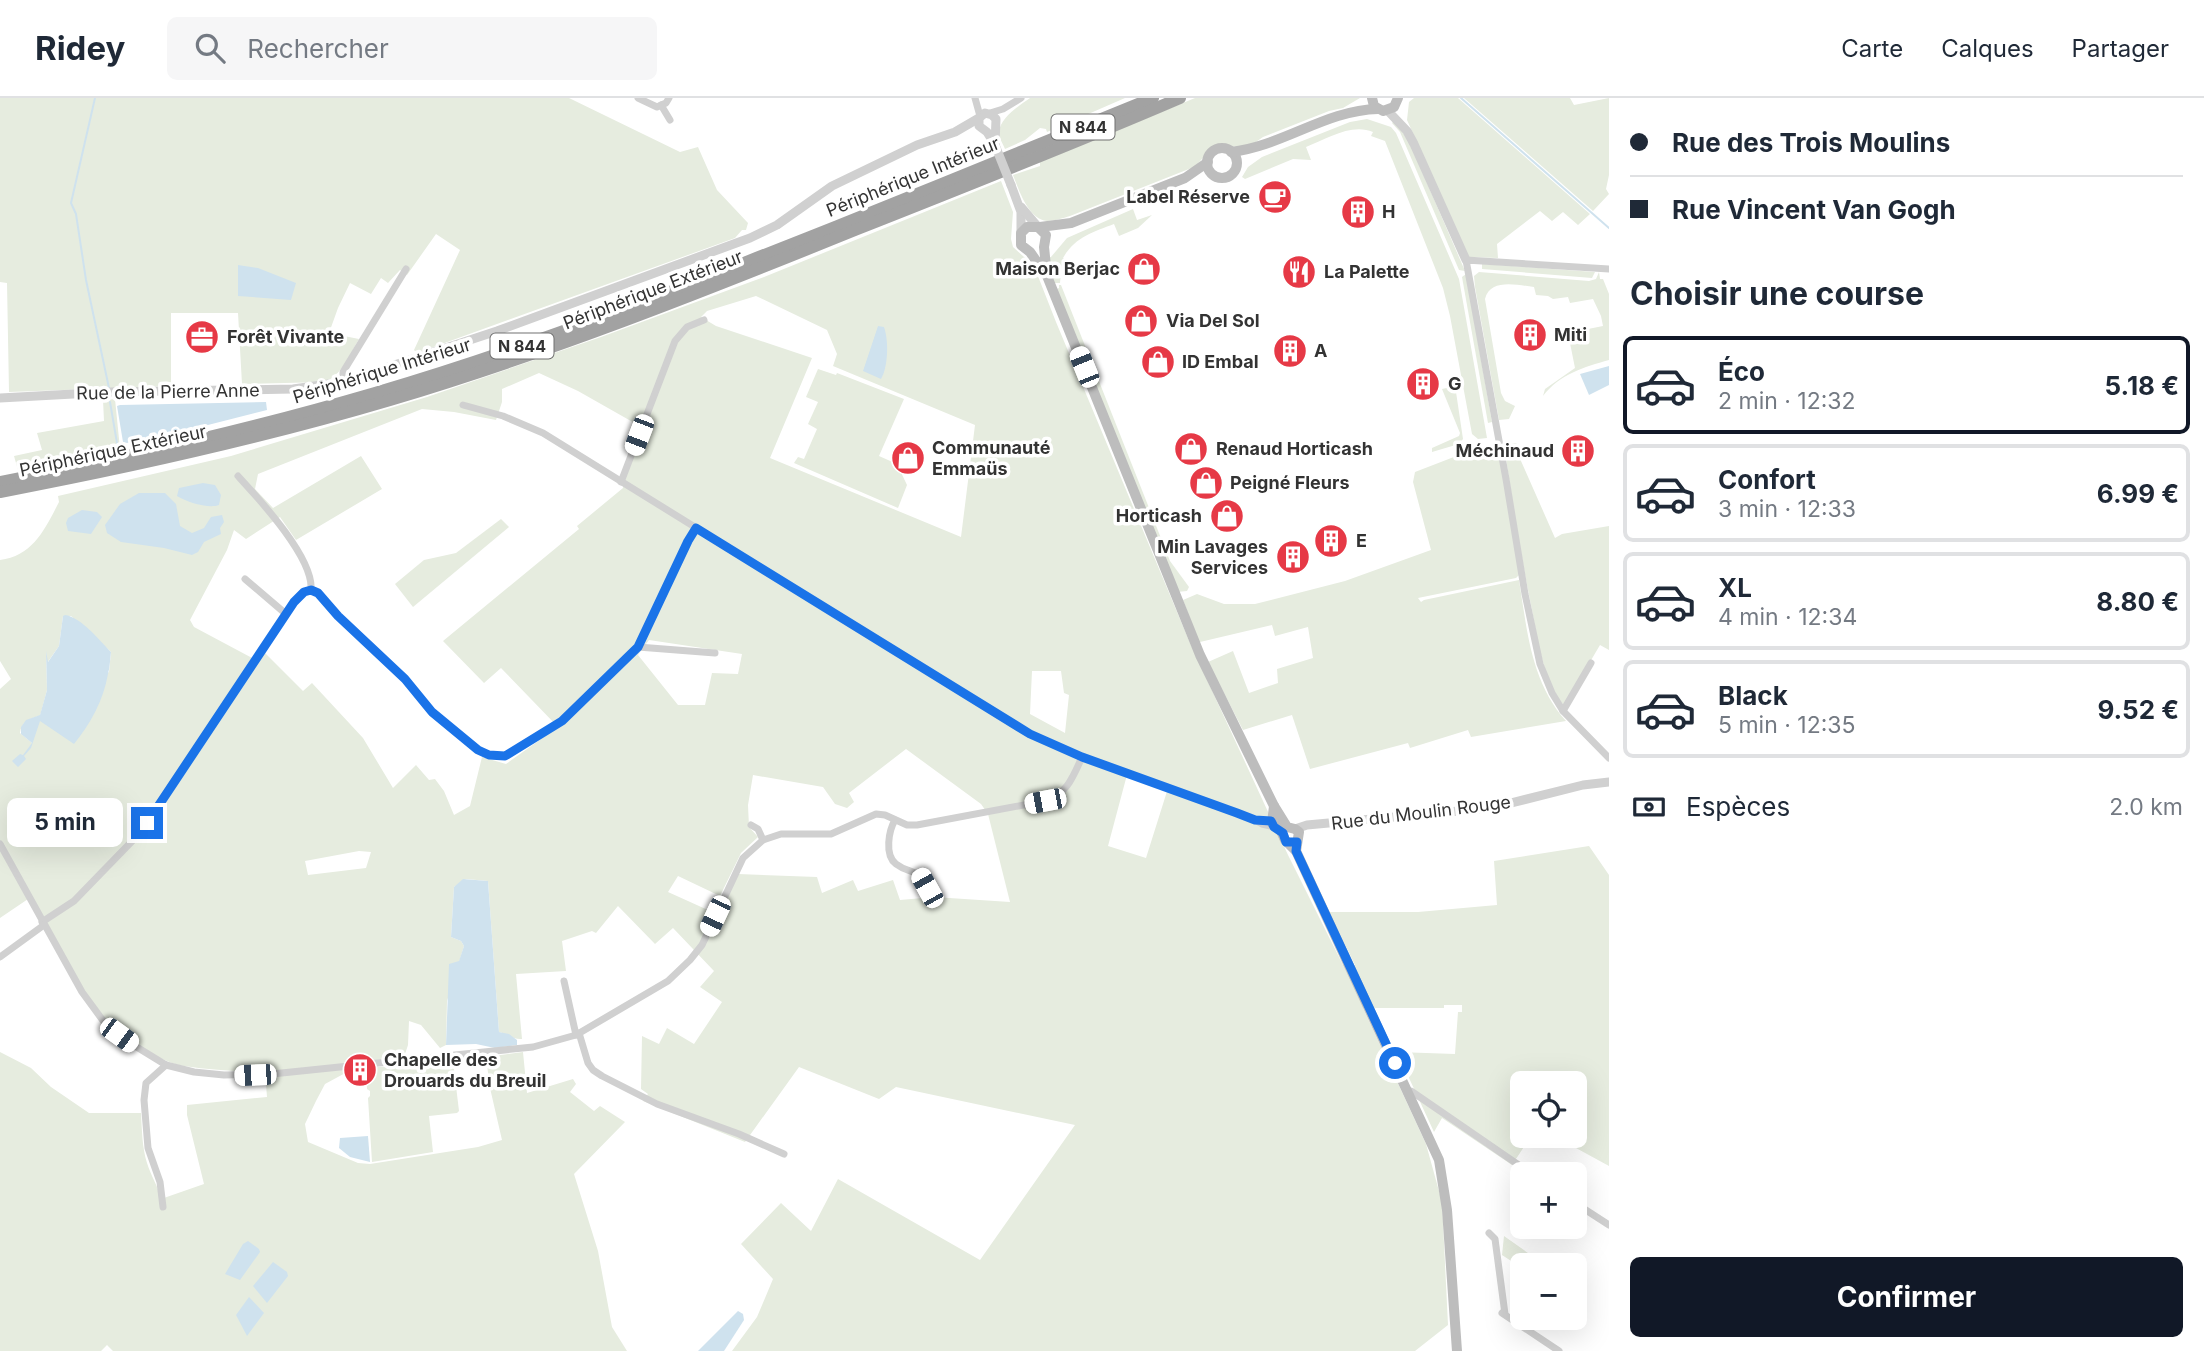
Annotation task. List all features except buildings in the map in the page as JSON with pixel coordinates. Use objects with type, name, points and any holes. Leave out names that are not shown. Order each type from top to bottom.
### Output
[{"type":"highway","name":"Périphérique Intérieur","points":[[0,482],[136,454],[278,420],[376,393],[501,353],[747,262],[1153,98]]},
{"type":"highway","name":"Périphérique Extérieur","points":[[0,492],[128,467],[274,432],[391,400],[500,365],[744,275],[1180,98]]},
{"type":"main road","points":[[1295,840],[1284,840],[1200,655],[1048,276],[1021,245],[1021,233],[1027,227],[1071,223],[1185,178],[1212,174],[1220,178],[1229,176],[1237,163],[1260,148],[1345,114],[1370,98],[1383,110]]},
{"type":"main road","points":[[1345,114],[1383,110],[1399,100]]},
{"type":"main road","points":[[1185,178],[1208,162],[1216,150],[1231,152],[1260,148]]},
{"type":"main road","points":[[1231,152],[1237,163]]},
{"type":"main road","points":[[1208,162],[1212,174]]},
{"type":"main road","points":[[1030,253],[1038,252],[1071,223]]},
{"type":"main road","points":[[1039,227],[1046,235],[1048,276]]},
{"type":"main road","points":[[1275,817],[1287,827],[1295,840],[1376,1024],[1432,1142],[1443,1177],[1447,1210],[1457,1351]]},
{"type":"street","points":[[638,98],[657,107],[666,103],[669,98]]},
{"type":"street","points":[[976,98],[1021,212],[1021,233]]},
{"type":"street","points":[[990,128],[978,124],[984,115],[1019,99]]},
{"type":"street","points":[[990,128],[1019,99]]},
{"type":"street","points":[[1399,100],[1407,131],[1466,260],[1536,649],[1548,683],[1563,711],[1609,758]]},
{"type":"street","points":[[662,105],[670,120]]},
{"type":"street","points":[[1383,110],[1407,131]]},
{"type":"street","name":"Rue de la Pierre Anne","points":[[0,398],[110,392],[293,388],[343,382],[497,331],[750,238],[777,225],[832,186],[917,145],[955,132],[984,115]]},
{"type":"street","name":"Rue de la Pierre Anne","points":[[955,132],[990,128]]},
{"type":"street","points":[[1016,199],[1039,227]]},
{"type":"street","points":[[1466,260],[1588,270],[1609,269]]},
{"type":"street","points":[[343,382],[343,372],[406,269]]},
{"type":"street","points":[[621,482],[675,341],[687,327],[704,320]]},
{"type":"street","points":[[463,405],[522,423],[543,433],[1030,734],[1082,757],[1255,820],[1275,817]]},
{"type":"street","points":[[238,476],[276,519],[293,545],[311,578],[311,590]]},
{"type":"street","points":[[311,590],[318,593],[343,621],[405,679],[432,712],[478,750],[497,757],[516,751],[562,721],[638,647],[696,528]]},
{"type":"street","points":[[245,579],[286,614]]},
{"type":"street","points":[[0,957],[81,895],[138,835],[286,614],[299,597],[311,590]]},
{"type":"street","points":[[638,647],[715,653]]},
{"type":"street","points":[[1563,711],[1591,663]]},
{"type":"street","points":[[0,844],[82,992],[104,1022],[166,1065],[194,1072],[224,1075],[272,1074],[521,1049],[556,1042],[578,1034],[668,981],[690,960],[702,945],[743,859],[763,841],[781,834],[831,834],[876,814],[907,825],[917,825],[1056,797],[1073,779],[1082,757]]},
{"type":"street","name":"Rue du Moulin Rouge","points":[[1295,840],[1314,825],[1491,808],[1583,785],[1609,782]]},
{"type":"street","points":[[895,820],[890,827],[891,857],[895,863],[919,875],[927,888]]},
{"type":"street","points":[[751,825],[758,829],[763,841]]},
{"type":"street","points":[[564,981],[569,1010],[593,1070],[657,1104],[785,1154]]},
{"type":"street","points":[[163,1207],[160,1182],[148,1148],[144,1100],[146,1083],[166,1065]]},
{"type":"street","points":[[1408,1091],[1514,1162]]},
{"type":"street","points":[[1587,1211],[1609,1225]]},
{"type":"street","points":[[1489,1233],[1495,1239],[1503,1313],[1559,1351]]},
{"type":"shaded area","points":[[0,98],[569,98],[680,152],[698,147],[717,190],[748,223],[746,230],[742,230],[735,238],[417,353],[414,350],[460,250],[436,234],[407,275],[400,270],[388,283],[381,278],[371,294],[350,283],[329,333],[359,339],[341,369],[325,382],[242,384],[238,313],[171,313],[171,386],[9,392],[7,283],[0,282]]},
{"type":"shaded area","points":[[1030,98],[1125,98],[1047,132],[1046,129],[1040,128],[1025,140],[1005,149],[1000,127],[1011,112]]},
{"type":"shaded area","points":[[1195,98],[1360,98],[1343,108],[1263,137],[1253,144],[1238,147],[1217,144],[1194,167],[1070,216],[1047,221],[1029,210],[1013,175],[1040,166],[1040,162]]},
{"type":"shaded area","points":[[1414,98],[1458,98],[1590,214],[1578,225],[1563,212],[1552,221],[1540,211],[1497,244],[1498,258],[1469,257],[1407,120],[1409,102]]},
{"type":"shaded area","points":[[1464,98],[1570,98],[1574,105],[1609,98],[1609,175],[1606,189],[1609,194],[1593,211]]},
{"type":"shaded area","points":[[1367,119],[1391,127],[1396,133],[1459,279],[1487,438],[1478,439],[1472,434],[1443,288],[1385,141],[1371,136],[1373,132],[1356,129],[1348,131],[1306,147],[1311,160],[1293,159],[1245,179],[1242,177],[1248,167],[1262,157],[1350,122]]},
{"type":"shaded area","points":[[1394,121],[1408,139],[1465,271],[1459,270],[1400,132],[1392,123]]},
{"type":"shaded area","points":[[1001,181],[1013,212],[1013,247],[1034,266],[1190,643],[1288,855],[1343,965],[1355,965],[1329,912],[1418,912],[1497,905],[1494,861],[1589,846],[1609,875],[1609,1166],[1576,1148],[1587,1148],[1587,1071],[1510,1071],[1510,1148],[1523,1148],[1510,1164],[1442,1118],[1434,1132],[1397,1052],[1455,1054],[1458,1012],[1462,1012],[1462,1005],[1444,1005],[1444,1008],[1363,1008],[1426,1144],[1442,1202],[1448,1325],[1415,1351],[732,1351],[757,1317],[773,1279],[741,1244],[781,1203],[811,1231],[838,1179],[980,1260],[1075,1125],[896,1087],[879,1099],[799,1067],[745,1142],[643,1101],[648,1094],[641,1089],[642,1036],[659,1044],[667,1028],[694,1044],[722,1002],[700,987],[714,971],[673,928],[655,944],[618,906],[596,933],[592,931],[562,941],[566,971],[516,974],[522,1039],[513,1038],[499,1032],[488,881],[466,879],[454,887],[451,937],[461,941],[464,946],[447,1001],[446,1045],[440,1048],[421,1025],[409,1021],[408,1045],[404,1057],[349,1063],[349,1071],[325,1084],[316,1101],[305,1124],[308,1142],[358,1163],[370,1164],[478,1147],[502,1140],[486,1057],[523,1052],[527,1093],[573,1079],[576,1084],[570,1092],[594,1111],[600,1106],[625,1122],[574,1174],[598,1251],[612,1327],[627,1351],[113,1351],[107,1345],[101,1351],[0,1351],[0,1052],[31,1068],[51,1087],[89,1113],[141,1113],[145,1157],[161,1199],[204,1184],[187,1115],[187,1105],[267,1097],[265,1071],[214,1070],[175,1064],[145,1050],[117,1030],[99,1012],[77,981],[31,897],[0,918],[0,689],[11,679],[0,661],[0,560],[21,553],[37,540],[59,502],[58,496],[231,456],[427,397],[764,277]],"holes":[[[756,296],[827,330],[837,354],[833,366],[975,425],[961,537],[770,458],[812,358],[716,326],[701,317],[707,311]],[[539,373],[578,391],[645,429],[625,475],[623,488],[577,526],[579,529],[443,641],[484,683],[501,668],[558,727],[506,764],[482,757],[470,806],[454,815],[444,791],[435,779],[429,780],[416,765],[393,788],[363,738],[312,683],[303,691],[261,649],[254,659],[194,627],[190,620],[227,550],[234,530],[246,539],[280,517],[296,540],[382,489],[361,456],[273,508],[255,489],[258,474],[422,409],[496,420],[502,402],[502,389]],[[63,616],[71,616],[111,652],[109,672],[38,722],[27,725],[24,734],[28,737],[35,733],[32,743],[20,733],[27,721],[40,716],[47,690],[46,651],[47,663],[59,646]],[[649,640],[742,654],[738,674],[712,673],[705,705],[678,705],[638,655]],[[1032,671],[1061,671],[1064,693],[1069,695],[1065,733],[1030,714]],[[906,749],[981,804],[988,814],[1010,902],[934,897],[900,900],[893,880],[858,891],[853,880],[822,893],[817,877],[738,874],[719,915],[668,892],[678,876],[720,896],[741,853],[758,837],[749,827],[748,805],[753,775],[823,787],[835,804],[847,808],[854,802],[849,793]],[[1128,771],[1169,785],[1146,858],[1108,846]],[[359,851],[371,852],[366,868],[308,875],[305,861]]]},
{"type":"shaded area","points":[[1133,209],[1137,220],[1152,215],[1138,228],[1119,236],[1114,224],[1079,240],[1063,258],[1067,262],[1061,272],[1060,283],[1054,283],[1047,258],[1051,257],[1067,238]]},
{"type":"shaded area","points":[[1482,264],[1595,272],[1592,278],[1482,269]]},
{"type":"shaded area","points":[[1479,272],[1589,281],[1596,279],[1599,272],[1609,294],[1609,360],[1565,377],[1543,396],[1545,389],[1575,368],[1568,333],[1603,326],[1593,299],[1570,303],[1568,297],[1553,299],[1536,295],[1534,287],[1505,284],[1492,288],[1485,299],[1501,393],[1505,401],[1515,406],[1509,419],[1499,420],[1475,287],[1474,276]]},
{"type":"shaded area","points":[[1466,274],[1492,422],[1488,423],[1462,277]]},
{"type":"shaded area","points":[[1059,285],[1170,561],[1189,587],[1187,591],[1177,592],[1057,289]]},
{"type":"shaded area","points":[[818,369],[836,375],[837,373],[904,399],[879,456],[897,464],[907,485],[898,508],[794,463],[798,457],[804,459],[817,429],[808,424],[818,402],[806,397]]},
{"type":"shaded area","points":[[1451,387],[1456,392],[1463,439],[1459,444],[1432,452],[1432,448],[1459,436],[1460,433],[1442,389]]},
{"type":"shaded area","points":[[115,399],[120,449],[18,470],[14,456],[42,450],[37,433],[104,421],[103,400]]},
{"type":"shaded area","points":[[1516,443],[1522,449],[1517,452],[1555,538],[1562,534],[1609,526],[1609,650],[1600,645],[1564,706],[1551,683],[1542,658],[1523,565],[1504,445]]},
{"type":"shaded area","points":[[1498,446],[1520,574],[1516,578],[1418,598],[1421,602],[1519,580],[1532,655],[1545,690],[1566,721],[1471,737],[1468,730],[1410,748],[1408,743],[1310,769],[1292,715],[1243,730],[1208,662],[1233,651],[1249,693],[1278,683],[1277,669],[1313,658],[1308,627],[1275,636],[1272,625],[1200,642],[1200,645],[1183,600],[1197,594],[1224,604],[1255,604],[1345,581],[1431,550],[1413,482],[1415,472],[1472,450]]},
{"type":"shaded area","points":[[501,519],[509,527],[413,607],[395,584],[424,560],[456,553]]},
{"type":"shaded area","points":[[453,1061],[459,1111],[429,1116],[433,1152],[372,1162],[368,1098],[370,1091],[367,1089],[366,1068]]},
{"type":"shaded area","points":[[1504,1236],[1528,1253],[1510,1253],[1510,1260],[1502,1255]]},
{"type":"water","points":[[238,265],[258,268],[296,283],[291,300],[238,296]]},
{"type":"water","points":[[878,326],[884,327],[887,346],[881,379],[863,371]]},
{"type":"water","points":[[1609,366],[1609,385],[1589,395],[1580,374]]},
{"type":"water","points":[[266,402],[267,410],[127,443],[123,442],[117,406],[120,405]]},
{"type":"water","points":[[203,483],[215,485],[221,495],[219,505],[198,504],[177,496],[179,488]]},
{"type":"water","points":[[139,493],[165,493],[176,504],[180,526],[192,533],[204,528],[211,517],[222,515],[224,522],[220,528],[221,534],[204,542],[198,552],[192,555],[121,542],[107,533],[105,525],[120,504]]},
{"type":"water","points":[[82,510],[97,512],[102,517],[91,534],[68,531],[68,518]]},
{"type":"water","points":[[65,615],[83,624],[111,652],[103,693],[91,720],[74,744],[40,721],[31,748],[24,756],[26,759],[18,767],[12,761],[20,754],[23,755],[32,743],[21,734],[21,727],[26,720],[40,715],[47,690],[46,651],[48,662],[59,646]]},
{"type":"water","points":[[463,879],[488,881],[499,1032],[509,1034],[517,1040],[517,1045],[495,1048],[476,1044],[446,1045],[449,964],[459,961],[464,946],[461,941],[451,937],[454,887]]},
{"type":"water","points":[[368,1136],[370,1162],[350,1157],[339,1148],[340,1138]]},
{"type":"water","points":[[248,1241],[260,1252],[240,1280],[225,1274],[243,1244]]},
{"type":"water","points":[[273,1262],[287,1272],[288,1276],[267,1303],[253,1286]]},
{"type":"water","points":[[249,1297],[264,1313],[247,1336],[236,1315]]},
{"type":"water","points":[[738,1311],[743,1314],[744,1320],[724,1351],[698,1351]]},
{"type":"waterway","points":[[95,98],[71,203],[76,214],[86,280],[109,388]]},
{"type":"waterway","points":[[1461,98],[1609,228]]},
{"type":"waterway","points":[[110,402],[117,443]]},
{"type":"place","name":"Label Réserve","points":[[1275,197]]},
{"type":"place","name":"H","points":[[1358,212]]},
{"type":"place","name":"Maison Berjac","points":[[1144,269]]},
{"type":"place","name":"La Palette","points":[[1299,272]]},
{"type":"place","name":"Via Del Sol","points":[[1141,321]]},
{"type":"place","name":"Miti","points":[[1530,335]]},
{"type":"place","name":"Forêt Vivante","points":[[202,337]]},
{"type":"place","name":"A","points":[[1290,351]]},
{"type":"place","name":"ID Embal","points":[[1158,362]]},
{"type":"place","name":"G","points":[[1423,384]]},
{"type":"place","name":"Renaud Horticash","points":[[1191,449]]},
{"type":"place","name":"Méchinaud","points":[[1578,451]]},
{"type":"place","name":"Communauté Emmaüs","points":[[908,458]]},
{"type":"place","name":"Peigné Fleurs","points":[[1206,483]]},
{"type":"place","name":"Horticash","points":[[1227,516]]},
{"type":"place","name":"E","points":[[1331,541]]},
{"type":"place","name":"Min Lavages Services","points":[[1293,557]]},
{"type":"place","name":"Chapelle des Drouards du Breuil","points":[[360,1070]]},
{"type":"route","points":[[147,823],[294,602],[304,592],[311,590],[318,593],[338,616],[405,679],[432,712],[470,744],[489,755],[505,756],[562,721],[628,659],[647,632],[696,528],[1057,748],[1255,820],[1271,821],[1274,827],[1283,833],[1286,842],[1297,842],[1296,851],[1395,1063]]}]
